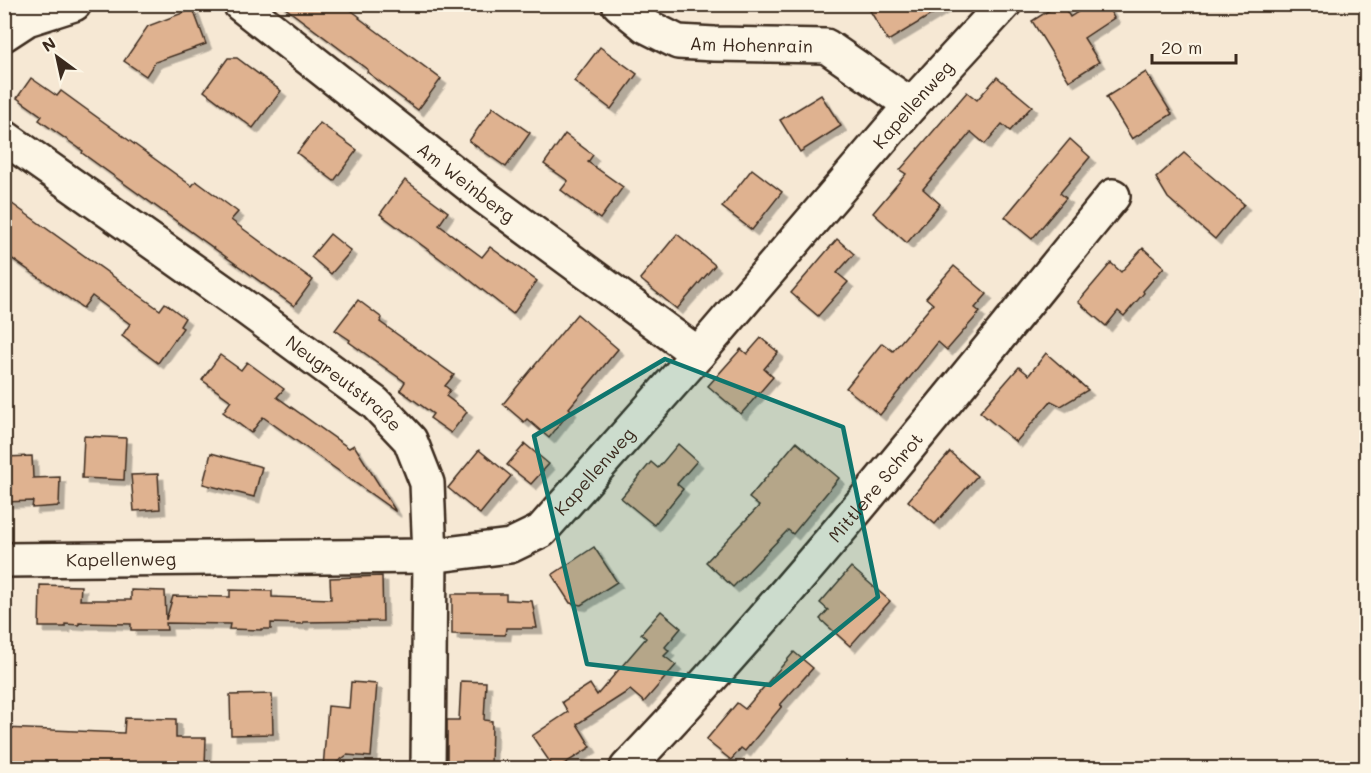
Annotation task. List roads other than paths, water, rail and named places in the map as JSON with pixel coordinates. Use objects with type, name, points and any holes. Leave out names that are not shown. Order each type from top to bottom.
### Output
[{"type":"street","points":[[4,34],[27,19],[74,4]]},
{"type":"street","name":"Am Weinberg","points":[[240,4],[486,198],[698,354]]},
{"type":"street","name":"Am Hohenrain","points":[[619,4],[646,26],[678,42],[826,46],[911,105]]},
{"type":"street","name":"Kapellenweg","points":[[4,560],[430,556],[510,546],[541,531],[698,354],[911,105],[1004,4]]},
{"type":"street","name":"Neugreutstraße","points":[[4,137],[246,308],[375,403],[410,440],[427,483],[430,556],[428,768]]},
{"type":"street","name":"Mittlere Schrot","points":[[627,768],[725,663],[856,509],[1113,196]]}]
